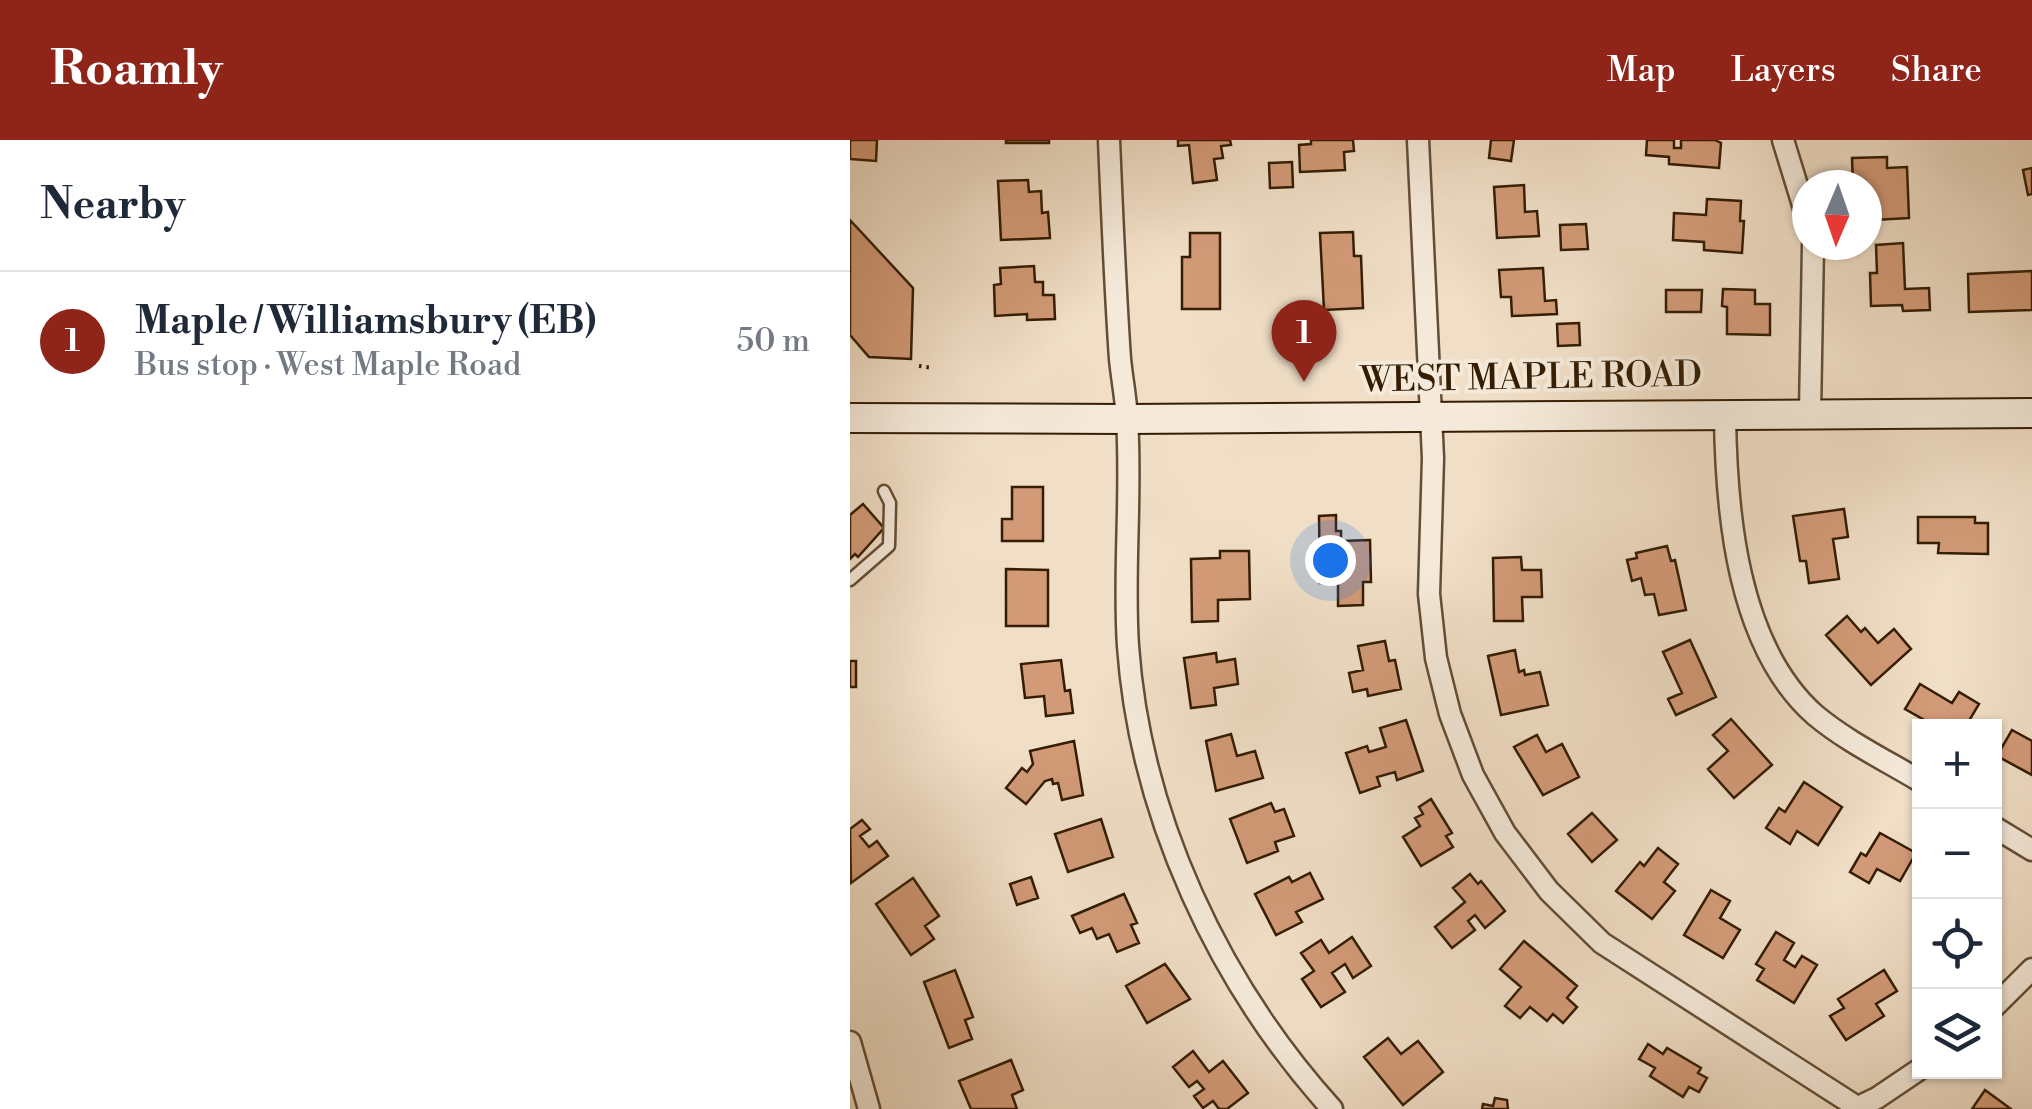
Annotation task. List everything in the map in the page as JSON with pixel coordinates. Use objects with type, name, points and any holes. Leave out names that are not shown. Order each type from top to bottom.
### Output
[{"type":"main road","name":"WEST MAPLE ROAD","points":[[850,418],[1127,420],[2032,412]]},
{"type":"street","points":[[1109,140],[1127,420],[1128,646],[1135,708],[1158,802],[1190,890],[1243,992],[1298,1071],[1332,1109]]},
{"type":"street","points":[[1418,140],[1433,458],[1429,594],[1436,658],[1450,714],[1473,775],[1505,833],[1548,891],[1602,943],[1857,1109],[1912,1075]]},
{"type":"street","points":[[1783,140],[1792,170]]},
{"type":"street","points":[[1810,412],[1814,260]]},
{"type":"street","points":[[1725,414],[1729,488],[1747,596],[1758,632],[1782,679],[1816,715],[1912,776]]},
{"type":"street","points":[[2002,832],[2032,850]]},
{"type":"street","points":[[2002,1000],[2032,968]]},
{"type":"street","points":[[850,1042],[869,1109]]},
{"type":"lane","points":[[850,580],[889,546],[890,503],[884,492]]},
{"type":"path","points":[[919,366],[933,368]]},
{"type":"building","points":[[850,140],[877,140],[876,161],[850,159]]},
{"type":"building","points":[[1049,140],[1049,143],[1006,143]]},
{"type":"building","points":[[1178,140],[1230,140],[1231,145],[1221,146],[1223,158],[1214,159],[1217,180],[1193,183],[1189,145],[1178,146]]},
{"type":"building","points":[[1311,140],[1353,140],[1354,151],[1344,152],[1345,170],[1300,172],[1299,145],[1311,144]]},
{"type":"building","points":[[1491,140],[1514,140],[1511,161],[1489,158]]},
{"type":"building","points":[[1647,140],[1674,140],[1674,148],[1681,148],[1681,140],[1715,140],[1721,143],[1719,168],[1669,164],[1669,157],[1646,155]]},
{"type":"building","points":[[1887,157],[1887,168],[1907,167],[1909,218],[1882,220],[1882,170],[1852,170],[1852,158]]},
{"type":"building","points":[[1292,162],[1293,187],[1270,188],[1269,163]]},
{"type":"building","points":[[2032,168],[2032,194],[2028,195],[2023,170]]},
{"type":"building","points":[[1028,180],[1029,192],[1041,191],[1042,213],[1048,212],[1050,238],[1001,240],[998,181]]},
{"type":"building","points":[[1524,185],[1525,212],[1537,211],[1539,236],[1497,238],[1494,187]]},
{"type":"building","points":[[1707,199],[1741,201],[1742,253],[1704,250],[1704,242],[1673,240],[1674,213],[1706,215]]},
{"type":"building","points":[[850,220],[913,288],[911,359],[869,357],[850,335]]},
{"type":"building","points":[[1586,224],[1588,249],[1561,250],[1560,225]]},
{"type":"building","points":[[1353,232],[1354,256],[1361,256],[1363,308],[1324,310],[1320,233]]},
{"type":"building","points":[[1190,233],[1220,233],[1220,309],[1182,309],[1182,257],[1190,257]]},
{"type":"building","points":[[1903,243],[1905,289],[1929,288],[1930,310],[1903,311],[1902,305],[1871,306],[1870,273],[1877,273],[1882,245]]},
{"type":"building","points":[[1034,266],[1035,282],[1043,282],[1043,295],[1054,295],[1055,319],[1027,320],[1027,314],[995,316],[994,285],[1001,284],[1000,268]]},
{"type":"building","points":[[1543,268],[1545,301],[1556,300],[1557,314],[1512,316],[1511,297],[1501,297],[1499,270]]},
{"type":"building","points":[[2032,271],[2032,310],[1969,312],[1968,274]]},
{"type":"building","points":[[1723,289],[1755,290],[1755,304],[1770,304],[1770,335],[1727,334]]},
{"type":"building","points":[[1666,290],[1702,290],[1701,312],[1666,312]]},
{"type":"building","points":[[1579,323],[1580,345],[1558,346],[1557,324]]},
{"type":"building","points":[[1012,487],[1043,487],[1043,541],[1002,541],[1002,519],[1012,519]]},
{"type":"building","points":[[863,504],[884,528],[858,557],[855,554],[850,559],[850,515]]},
{"type":"building","points":[[1844,509],[1848,537],[1833,539],[1839,579],[1809,583],[1806,561],[1800,561],[1793,516]]},
{"type":"building","points":[[1336,515],[1336,531],[1341,531],[1341,541],[1370,540],[1371,582],[1363,582],[1363,605],[1338,606],[1338,583],[1320,583],[1319,516]]},
{"type":"building","points":[[1918,517],[1975,517],[1975,523],[1988,523],[1988,554],[1938,553],[1939,543],[1918,543]]},
{"type":"building","points":[[1667,546],[1671,561],[1675,560],[1686,610],[1659,615],[1654,594],[1645,595],[1641,578],[1632,581],[1627,560],[1637,558],[1636,553]]},
{"type":"building","points":[[1220,551],[1249,551],[1250,599],[1218,600],[1218,621],[1192,622],[1191,559],[1220,558]]},
{"type":"building","points":[[1521,557],[1522,570],[1541,570],[1542,597],[1522,597],[1523,621],[1494,621],[1493,558]]},
{"type":"building","points":[[1006,569],[1048,570],[1048,626],[1006,626]]},
{"type":"building","points":[[1847,616],[1878,643],[1894,629],[1911,649],[1871,685],[1826,635]]},
{"type":"building","points":[[1690,640],[1716,697],[1676,715],[1668,699],[1682,693],[1663,652]]},
{"type":"building","points":[[1385,641],[1389,661],[1395,660],[1401,689],[1368,696],[1367,689],[1353,692],[1349,673],[1363,670],[1358,646]]},
{"type":"building","points":[[1515,650],[1519,672],[1540,672],[1548,705],[1501,715],[1488,656]]},
{"type":"building","points":[[1216,653],[1217,662],[1235,659],[1238,684],[1214,688],[1216,705],[1191,708],[1184,658]]},
{"type":"building","points":[[1061,660],[1073,713],[1046,716],[1044,696],[1025,698],[1021,664]]},
{"type":"building","points":[[850,661],[856,661],[856,687],[850,687]]},
{"type":"building","points":[[1920,684],[1952,703],[1959,692],[1979,704],[1970,719],[1923,719],[1905,709]]},
{"type":"building","points":[[1731,719],[1772,765],[1734,798],[1708,769],[1728,751],[1713,735]]},
{"type":"building","points":[[1406,720],[1423,771],[1397,780],[1395,772],[1377,777],[1380,786],[1360,793],[1346,753],[1367,746],[1369,752],[1386,747],[1380,728]]},
{"type":"building","points":[[2012,730],[2032,741],[2032,775],[2002,759],[2002,747]]},
{"type":"building","points":[[1231,734],[1237,756],[1255,751],[1263,778],[1216,791],[1206,741]]},
{"type":"building","points":[[1537,735],[1546,752],[1562,744],[1579,777],[1543,795],[1514,747]]},
{"type":"building","points":[[1074,741],[1083,795],[1062,800],[1058,783],[1053,784],[1052,779],[1045,781],[1026,804],[1006,788],[1022,768],[1027,772],[1033,764],[1030,751]]},
{"type":"building","points":[[1804,782],[1842,807],[1818,845],[1797,831],[1790,844],[1766,828],[1779,808],[1785,812]]},
{"type":"building","points":[[1431,799],[1452,833],[1446,836],[1453,847],[1421,866],[1403,837],[1420,826],[1415,818],[1423,814],[1419,807]]},
{"type":"building","points":[[1271,803],[1275,812],[1284,809],[1294,836],[1275,842],[1278,851],[1247,863],[1230,819]]},
{"type":"building","points":[[1592,813],[1617,840],[1592,862],[1568,834]]},
{"type":"building","points":[[1101,819],[1113,857],[1068,872],[1055,834]]},
{"type":"building","points":[[862,820],[870,829],[860,836],[869,847],[877,841],[888,856],[851,883],[850,829]]},
{"type":"building","points":[[1880,833],[1912,851],[1912,860],[1900,881],[1877,869],[1869,883],[1850,872],[1861,853],[1866,856]]},
{"type":"building","points":[[1658,848],[1678,864],[1664,882],[1675,891],[1652,919],[1616,891],[1640,862],[1644,866]]},
{"type":"building","points":[[1310,873],[1323,899],[1296,912],[1302,922],[1276,935],[1255,894],[1289,877],[1292,882]]},
{"type":"building","points":[[1470,874],[1478,884],[1481,881],[1505,911],[1485,928],[1475,915],[1468,921],[1475,930],[1452,948],[1435,927],[1465,902],[1453,888]]},
{"type":"building","points":[[1031,877],[1038,898],[1017,905],[1010,884]]},
{"type":"building","points":[[913,878],[939,916],[925,926],[934,939],[911,955],[876,904]]},
{"type":"building","points":[[1711,890],[1730,901],[1720,918],[1740,930],[1723,958],[1684,935]]},
{"type":"building","points":[[1124,894],[1137,923],[1131,925],[1139,943],[1117,952],[1109,934],[1097,939],[1092,928],[1080,933],[1072,916]]},
{"type":"building","points":[[1776,932],[1794,943],[1784,960],[1795,967],[1802,956],[1817,965],[1794,1003],[1757,980],[1764,969],[1756,964]]},
{"type":"building","points":[[1352,937],[1371,966],[1353,978],[1345,964],[1332,973],[1345,992],[1321,1007],[1302,979],[1314,971],[1301,953],[1321,940],[1329,953]]},
{"type":"building","points":[[1524,941],[1577,986],[1567,998],[1577,1007],[1563,1023],[1553,1014],[1547,1021],[1530,1007],[1520,1018],[1505,1006],[1521,987],[1500,969]]},
{"type":"building","points":[[1165,964],[1190,999],[1147,1023],[1126,986]]},
{"type":"building","points":[[955,970],[973,1017],[965,1020],[972,1039],[949,1048],[924,982]]},
{"type":"building","points":[[1884,970],[1897,991],[1876,1004],[1884,1016],[1846,1040],[1830,1016],[1844,1008],[1838,999]]},
{"type":"building","points":[[1388,1038],[1401,1054],[1418,1041],[1443,1072],[1403,1105],[1364,1057]]},
{"type":"building","points":[[1648,1044],[1663,1054],[1667,1048],[1701,1068],[1698,1073],[1707,1078],[1699,1092],[1689,1087],[1683,1097],[1650,1076],[1655,1068],[1639,1059]]},
{"type":"building","points":[[1193,1051],[1209,1072],[1223,1061],[1248,1093],[1227,1109],[1219,1109],[1213,1101],[1203,1108],[1194,1096],[1204,1089],[1197,1081],[1189,1087],[1173,1067]]},
{"type":"building","points":[[1011,1060],[1023,1090],[1012,1095],[1017,1109],[971,1109],[959,1081]]},
{"type":"building","points":[[1985,1090],[2011,1109],[1972,1109]]},
{"type":"building","points":[[1495,1098],[1507,1100],[1508,1109],[1482,1109],[1483,1104],[1493,1106]]},
{"type":"place","name":"Maple / Williamsbury (EB)","points":[[1304,382]]}]
